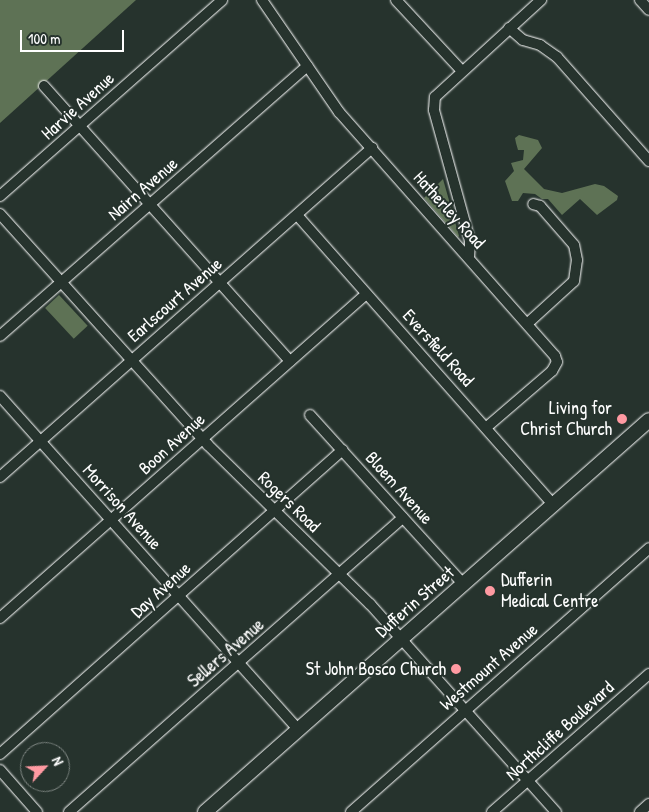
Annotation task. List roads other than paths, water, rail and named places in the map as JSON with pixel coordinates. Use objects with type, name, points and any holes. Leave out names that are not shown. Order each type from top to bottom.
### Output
[{"type":"main road","name":"Dufferin Street","points":[[207,811],[649,420]]},
{"type":"street","name":"Harvie Avenue","points":[[0,196],[222,0]]},
{"type":"street","points":[[396,0],[461,70]]},
{"type":"street","points":[[468,256],[470,240],[434,103],[441,88],[541,0]]},
{"type":"street","points":[[640,0],[649,10]]},
{"type":"street","name":"Hatherley Road","points":[[266,1],[339,112],[528,323],[555,356],[556,365],[487,427]]},
{"type":"street","points":[[509,28],[523,40],[553,53],[649,161]]},
{"type":"street","name":"Nairn Avenue","points":[[0,336],[307,66]]},
{"type":"street","points":[[44,86],[290,361]]},
{"type":"street","name":"Earlscourt Avenue","points":[[0,477],[372,148]]},
{"type":"street","points":[[528,323],[574,281],[577,260],[574,245],[540,206],[532,204]]},
{"type":"street","name":"Rogers Road","points":[[0,214],[202,439],[341,573],[556,812]]},
{"type":"street","name":"Eversfield Road","points":[[297,215],[487,427],[553,504]]},
{"type":"street","name":"Boon Avenue","points":[[0,618],[366,294]]},
{"type":"street","name":"Morrison Avenue","points":[[0,396],[300,730]]},
{"type":"street","name":"Bloem Avenue","points":[[310,415],[463,584]]},
{"type":"street","name":"Day Avenue","points":[[0,754],[342,450]]},
{"type":"street","name":"Sellers Avenue","points":[[69,812],[403,518]]},
{"type":"street","name":"Westmount Avenue","points":[[351,812],[649,548]]},
{"type":"street","name":"Northcliffe Boulevard","points":[[492,812],[649,674]]},
{"type":"street","points":[[0,770],[37,812]]},
{"type":"street","points":[[640,812],[649,804]]},
{"type":"place","name":"Living for Christ Church","points":[[622,419]]},
{"type":"place","name":"Dufferin Medical Centre","points":[[490,591]]},
{"type":"place","name":"St John Bosco Church","points":[[456,669]]}]
